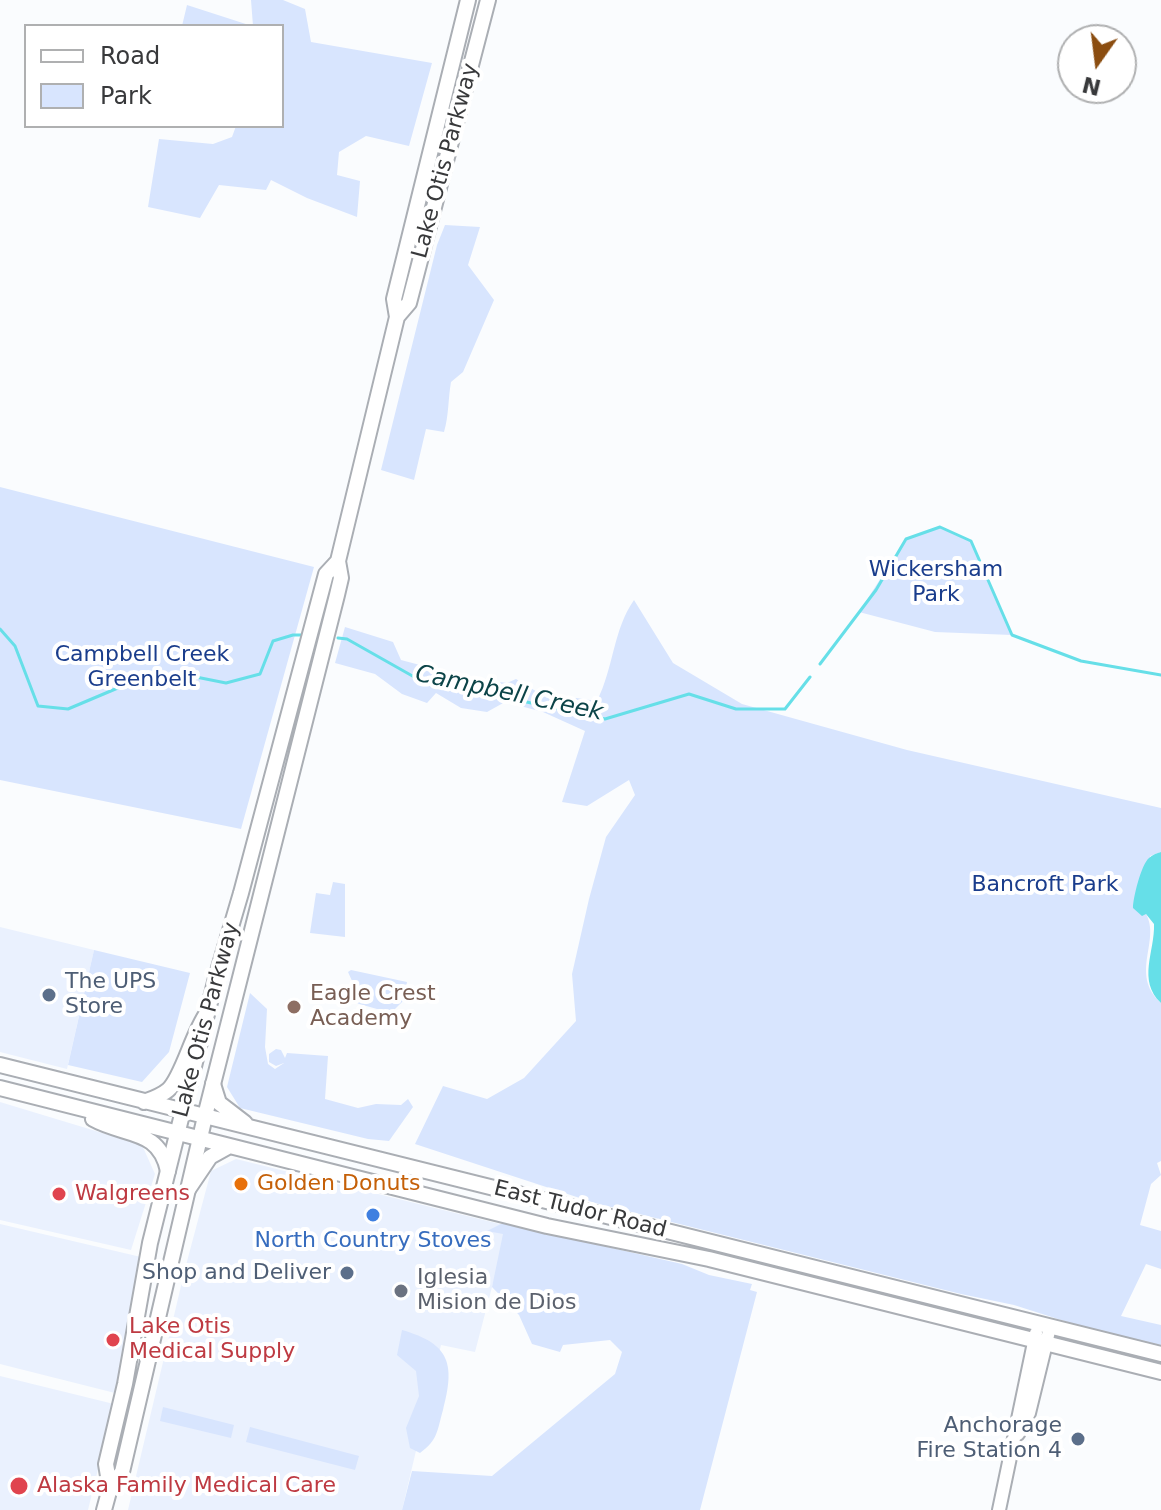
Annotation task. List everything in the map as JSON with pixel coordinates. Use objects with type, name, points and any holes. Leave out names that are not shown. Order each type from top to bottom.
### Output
[{"type":"main road","name":"Lake Otis Parkway","points":[[104,1510],[110,1488],[122,1472],[199,1139],[331,621],[341,578],[338,561],[397,317],[394,299],[468,0]]},
{"type":"main road","name":"Lake Otis Parkway","points":[[397,317],[409,303],[488,0]]},
{"type":"main road","name":"Lake Otis Parkway","points":[[110,1488],[106,1464],[135,1336],[149,1251],[177,1134],[314,616],[326,574],[338,561]]},
{"type":"main road","points":[[144,1102],[173,1085],[193,1036],[207,1013]]},
{"type":"main road","name":"East Tudor Road","points":[[0,1065],[1161,1354]]},
{"type":"main road","points":[[213,1084],[222,1107],[259,1131]]},
{"type":"main road","name":"East Tudor Road","points":[[0,1088],[555,1228],[709,1259],[1161,1372]]},
{"type":"main road","points":[[71,1107],[107,1126],[153,1141],[161,1150],[168,1171]]},
{"type":"main road","points":[[187,1191],[210,1157],[228,1147]]},
{"type":"main road","points":[[135,1336],[138,1358],[133,1381],[141,1394]]},
{"type":"main road","points":[[121,1402],[126,1420],[120,1449],[122,1472]]},
{"type":"street","points":[[999,1510],[1017,1437],[1018,1413],[1044,1326]]},
{"type":"shaded area","points":[[0,927],[94,950],[67,1069],[0,1052]]},
{"type":"shaded area","points":[[0,1102],[142,1145],[155,1174],[131,1250],[0,1220]]},
{"type":"shaded area","points":[[236,1159],[508,1226],[475,1352],[441,1345],[402,1510],[128,1510],[211,1171]]},
{"type":"shaded area","points":[[0,1224],[141,1257],[115,1393],[0,1364]]},
{"type":"shaded area","points":[[0,1376],[114,1404],[88,1510],[0,1510]]},
{"type":"green space","points":[[251,0],[283,0],[305,9],[311,42],[432,63],[409,146],[366,136],[339,152],[337,175],[360,181],[357,217],[271,180],[266,190],[219,185],[200,218],[148,207],[159,139],[213,144],[232,137],[235,128],[284,128],[284,24],[253,24]]},
{"type":"green space","points":[[187,5],[246,24],[182,24]]},
{"type":"green space","points":[[445,225],[480,227],[468,265],[494,300],[463,372],[451,382],[444,432],[426,429],[414,480],[381,470],[437,245]]},
{"type":"green space","name":"Campbell Creek Greenbelt","points":[[0,487],[314,567],[241,829],[0,780]]},
{"type":"green space","name":"Wickersham Park","points":[[940,527],[971,541],[1012,635],[935,632],[859,612],[906,539]]},
{"type":"green space","name":"Bancroft Park","points":[[634,600],[673,663],[742,704],[907,750],[1161,808],[1161,852],[1150,856],[1146,914],[1150,935],[1146,969],[1147,981],[1161,1003],[1161,1161],[1157,1163],[1161,1175],[1151,1184],[1140,1225],[1161,1231],[1161,1269],[1146,1264],[1121,1316],[1161,1325],[1161,1345],[1083,1327],[1014,1305],[595,1203],[415,1144],[443,1086],[487,1099],[524,1078],[576,1021],[572,974],[589,899],[606,837],[635,795],[629,780],[587,806],[562,802],[585,731],[543,712],[505,702],[487,712],[461,708],[436,693],[427,703],[402,694],[375,674],[335,663],[345,627],[393,642],[401,660],[469,678],[507,683],[516,679],[547,698],[597,701],[622,624]]},
{"type":"green space","points":[[333,882],[345,884],[345,937],[310,933],[316,893],[330,895]]},
{"type":"green space","points":[[94,950],[190,973],[169,1052],[142,1082],[68,1065]]},
{"type":"green space","points":[[351,970],[407,982],[404,1000],[391,1013],[349,1001],[353,983],[348,972]]},
{"type":"green space","points":[[250,993],[267,1009],[265,1047],[268,1064],[275,1069],[284,1063],[276,1066],[269,1062],[269,1054],[276,1049],[281,1050],[285,1058],[287,1053],[328,1056],[325,1099],[358,1108],[376,1104],[401,1105],[408,1099],[413,1107],[389,1141],[368,1139],[240,1108],[227,1087]]},
{"type":"green space","points":[[503,1223],[682,1264],[709,1275],[752,1284],[750,1290],[757,1292],[700,1510],[402,1510],[412,1471],[492,1476],[615,1374],[622,1352],[610,1340],[563,1345],[560,1352],[532,1344],[519,1315],[492,1287],[503,1234],[487,1231]]},
{"type":"green space","points":[[402,1330],[431,1342],[440,1350],[448,1369],[447,1394],[438,1429],[434,1439],[420,1453],[410,1448],[406,1428],[419,1396],[416,1371],[397,1355]]},
{"type":"green space","points":[[163,1407],[234,1425],[231,1438],[160,1421]]},
{"type":"green space","points":[[250,1427],[359,1456],[355,1470],[246,1442]]},
{"type":"water","points":[[1161,852],[1161,1003],[1150,985],[1149,975],[1154,924],[1146,914],[1142,916],[1133,908],[1143,867],[1150,857]]},
{"type":"waterway","name":"Campbell Creek","points":[[820,664],[876,590],[906,539],[940,527],[971,541],[1012,635],[1081,661],[1161,675]]},
{"type":"waterway","name":"Campbell Creek","points":[[0,629],[15,646],[38,706],[68,709],[132,682],[191,676],[226,683],[260,674],[273,641],[301,635]]},
{"type":"waterway","name":"Campbell Creek","points":[[338,638],[347,639],[416,678],[605,719],[689,694],[736,709],[785,709],[810,677]]},
{"type":"place","name":"The UPS Store","points":[[49,995]]},
{"type":"place","name":"Eagle Crest Academy","points":[[294,1007]]},
{"type":"place","name":"Golden Donuts","points":[[241,1184]]},
{"type":"place","name":"Walgreens","points":[[59,1194]]},
{"type":"place","name":"North Country Stoves","points":[[373,1215]]},
{"type":"place","name":"Shop and Deliver","points":[[347,1273]]},
{"type":"place","name":"Iglesia Mision de Dios","points":[[401,1291]]},
{"type":"place","name":"Lake Otis Medical Supply","points":[[113,1340]]},
{"type":"place","name":"Anchorage Fire Station 4","points":[[1078,1439]]},
{"type":"place","name":"Alaska Family Medical Care","points":[[19,1486]]}]
